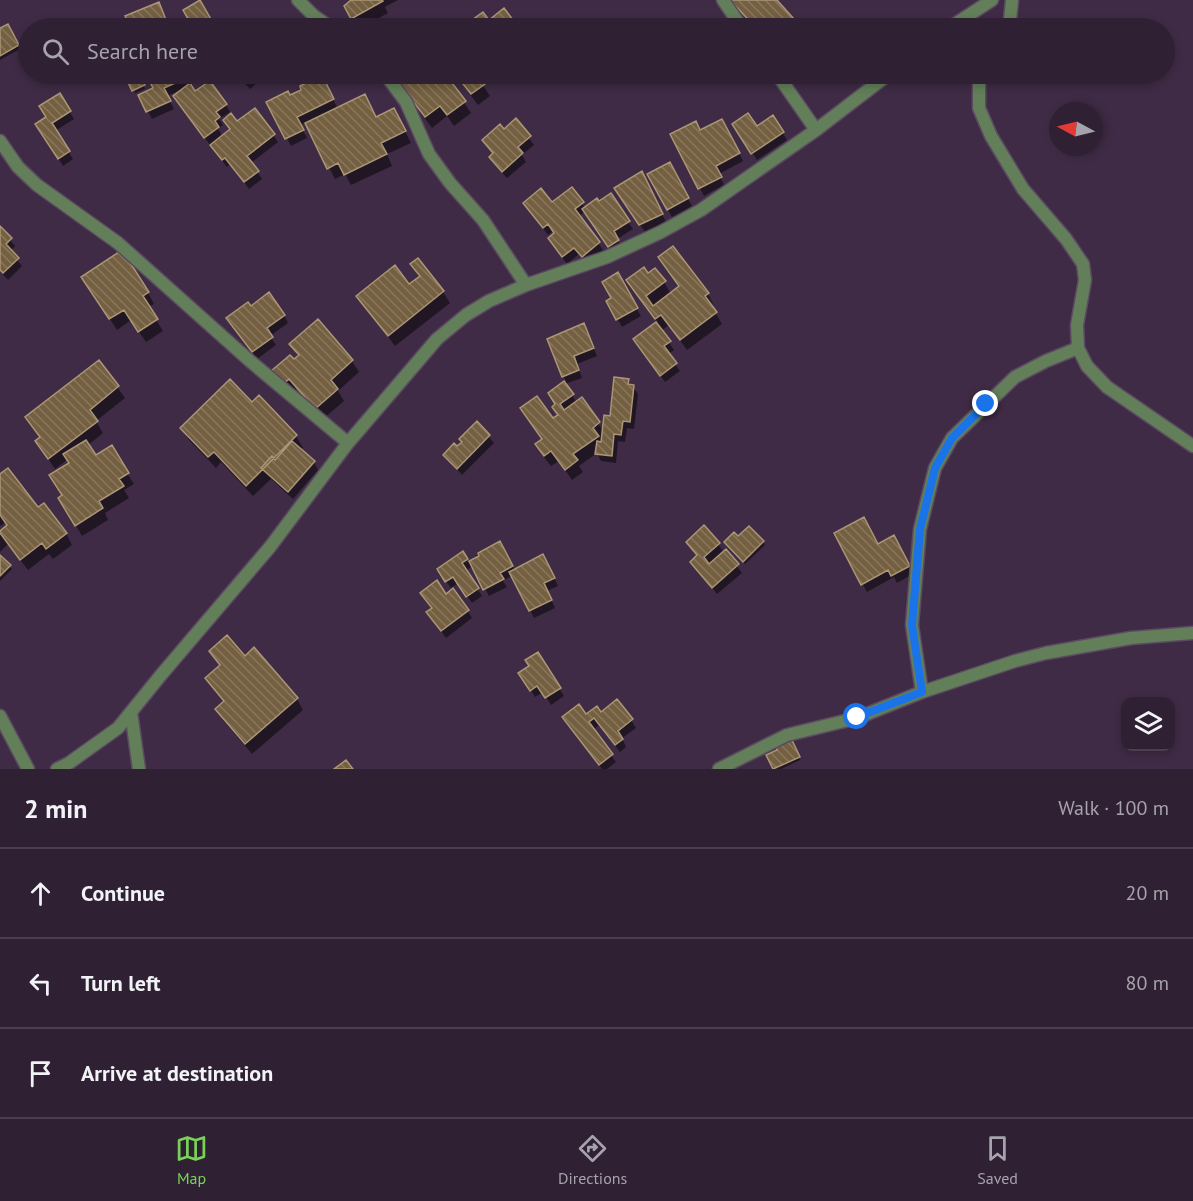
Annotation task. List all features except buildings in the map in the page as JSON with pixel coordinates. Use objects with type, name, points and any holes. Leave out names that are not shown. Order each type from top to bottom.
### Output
[{"type":"street","points":[[298,0],[317,18]]},
{"type":"street","points":[[723,0],[735,18]]},
{"type":"street","points":[[964,18],[992,0]]},
{"type":"street","points":[[1010,18],[1012,0]]},
{"type":"street","points":[[392,84],[406,102],[429,154],[450,183],[483,220],[526,285]]},
{"type":"street","points":[[784,84],[816,130]]},
{"type":"street","points":[[57,769],[118,728],[270,547],[348,442],[437,339],[466,315],[489,301],[526,285],[607,257],[701,210],[816,130],[876,84]]},
{"type":"street","points":[[979,84],[979,108],[991,136],[1023,189],[1066,239],[1083,264],[1084,280],[1077,325],[1078,348],[1087,366],[1107,387],[1193,446]]},
{"type":"street","points":[[0,141],[18,167],[37,185],[118,243],[250,361],[348,442]]},
{"type":"street","points":[[922,692],[912,625],[920,529],[935,468],[952,438],[1015,377],[1078,348]]},
{"type":"street","points":[[719,769],[787,735],[857,717],[982,671],[1046,653],[1131,638],[1193,633]]},
{"type":"street","points":[[131,712],[139,769]]},
{"type":"street","points":[[0,716],[28,769]]},
{"type":"route","points":[[857,717],[922,692],[912,625],[920,529],[935,468],[952,438],[986,404]]}]
